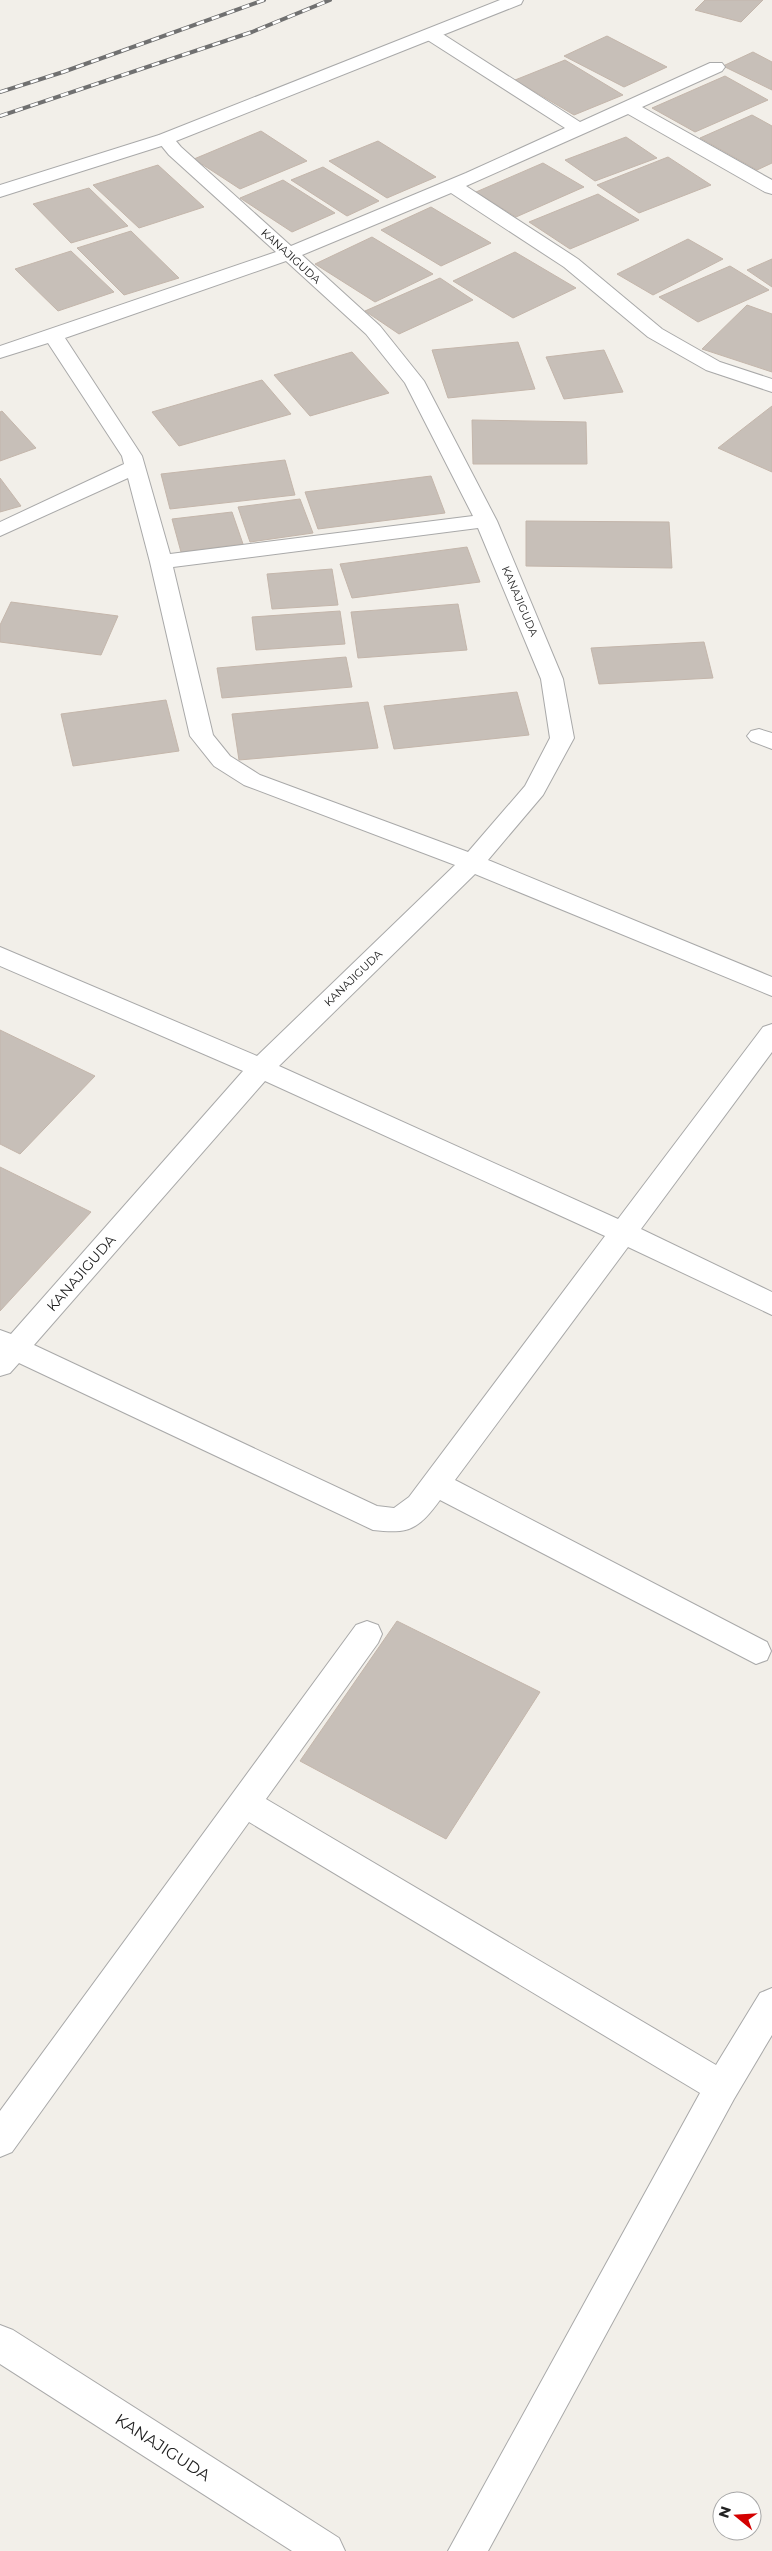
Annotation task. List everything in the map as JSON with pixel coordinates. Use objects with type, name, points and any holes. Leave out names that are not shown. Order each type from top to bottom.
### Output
[{"type":"street","points":[[0,192],[165,139],[432,35],[515,0]]},
{"type":"street","points":[[432,35],[577,128]]},
{"type":"street","points":[[0,352],[289,254],[452,186],[577,128],[629,107],[716,67]]},
{"type":"street","points":[[629,107],[771,186]]},
{"type":"street","name":"KANAJIGUDA","points":[[5,1352],[262,1067],[472,863],[535,790],[562,738],[552,678],[486,521],[414,381],[373,330],[175,151],[165,139]]},
{"type":"street","points":[[452,186],[571,263],[655,333],[713,366],[772,386]]},
{"type":"street","points":[[53,335],[132,456],[161,562],[202,736],[222,761],[252,780],[472,863],[772,986]]},
{"type":"street","points":[[0,530],[135,467]]},
{"type":"street","points":[[161,562],[486,521]]},
{"type":"street","points":[[0,956],[262,1067],[624,1232],[772,1304]]},
{"type":"street","points":[[5,1352],[373,1518],[399,1521],[419,1506],[772,1034]]},
{"type":"street","points":[[435,1483],[756,1651]]},
{"type":"street","points":[[0,2140],[367,1634]]},
{"type":"street","points":[[245,1804],[722,2088]]},
{"type":"street","points":[[466,2551],[722,2088],[772,2004]]},
{"type":"street","name":"KANAJIGUDA","points":[[0,2343],[326,2551]]},
{"type":"building","points":[[705,0],[763,0],[741,22],[695,10]]},
{"type":"building","points":[[607,36],[667,67],[624,87],[564,56]]},
{"type":"building","points":[[753,52],[772,62],[772,90],[723,66]]},
{"type":"building","points":[[565,60],[623,95],[574,115],[515,80]]},
{"type":"building","points":[[725,76],[768,100],[695,132],[652,108]]},
{"type":"building","points":[[752,115],[772,126],[772,163],[757,170],[700,138]]},
{"type":"building","points":[[261,131],[307,161],[240,189],[194,159]]},
{"type":"building","points":[[626,137],[657,158],[595,181],[565,160]]},
{"type":"building","points":[[378,141],[436,177],[387,198],[329,161]]},
{"type":"building","points":[[668,157],[711,185],[639,213],[597,185]]},
{"type":"building","points":[[543,163],[584,187],[516,217],[476,192]]},
{"type":"building","points":[[158,165],[204,207],[139,228],[93,185]]},
{"type":"building","points":[[323,167],[379,201],[347,216],[291,180]]},
{"type":"building","points":[[283,180],[335,213],[292,232],[240,198]]},
{"type":"building","points":[[89,188],[128,226],[71,243],[33,204]]},
{"type":"building","points":[[598,194],[639,220],[570,249],[529,222]]},
{"type":"building","points":[[431,207],[491,243],[441,266],[381,230]]},
{"type":"building","points":[[131,231],[179,278],[124,295],[77,248]]},
{"type":"building","points":[[372,237],[433,274],[375,302],[315,264]]},
{"type":"building","points":[[688,239],[723,259],[653,295],[617,274]]},
{"type":"building","points":[[71,251],[114,292],[58,311],[15,269]]},
{"type":"building","points":[[515,252],[576,288],[513,318],[453,281]]},
{"type":"building","points":[[772,259],[772,287],[747,270]]},
{"type":"building","points":[[730,266],[769,290],[698,322],[659,297]]},
{"type":"building","points":[[440,278],[473,300],[399,334],[365,311]]},
{"type":"building","points":[[747,305],[772,314],[772,372],[702,349]]},
{"type":"building","points":[[518,342],[535,389],[448,398],[432,350]]},
{"type":"building","points":[[604,350],[623,392],[564,399],[546,357]]},
{"type":"building","points":[[352,352],[389,393],[310,416],[274,375]]},
{"type":"building","points":[[262,380],[291,414],[179,446],[152,412]]},
{"type":"building","points":[[772,406],[772,472],[718,448]]},
{"type":"building","points":[[2,411],[36,448],[0,461],[0,412]]},
{"type":"building","points":[[472,420],[586,422],[587,464],[473,464]]},
{"type":"building","points":[[285,460],[295,495],[170,509],[161,474]]},
{"type":"building","points":[[431,476],[445,513],[318,529],[305,492]]},
{"type":"building","points":[[0,478],[21,506],[0,512]]},
{"type":"building","points":[[300,499],[313,533],[250,542],[238,507]]},
{"type":"building","points":[[232,512],[243,544],[181,552],[172,519]]},
{"type":"building","points":[[526,521],[669,522],[672,568],[526,566]]},
{"type":"building","points":[[467,547],[480,582],[352,598],[340,564]]},
{"type":"building","points":[[332,569],[338,605],[272,609],[267,574]]},
{"type":"building","points":[[11,602],[118,616],[101,655],[0,642],[0,625]]},
{"type":"building","points":[[458,604],[467,650],[358,658],[351,612]]},
{"type":"building","points":[[340,611],[345,644],[256,650],[252,617]]},
{"type":"building","points":[[704,642],[713,678],[599,684],[591,648]]},
{"type":"building","points":[[346,657],[352,687],[222,698],[217,668]]},
{"type":"building","points":[[517,692],[529,735],[394,749],[384,706]]},
{"type":"building","points":[[166,700],[179,751],[73,766],[61,714]]},
{"type":"building","points":[[368,702],[378,748],[239,760],[232,714]]},
{"type":"building","points":[[0,1030],[95,1076],[20,1154],[0,1144]]},
{"type":"building","points":[[0,1167],[91,1212],[0,1311]]},
{"type":"building","points":[[397,1621],[540,1692],[446,1839],[300,1761]]},
{"type":"railway","points":[[0,92],[63,72],[264,0]]},
{"type":"railway","points":[[0,116],[252,32],[330,0]]}]
